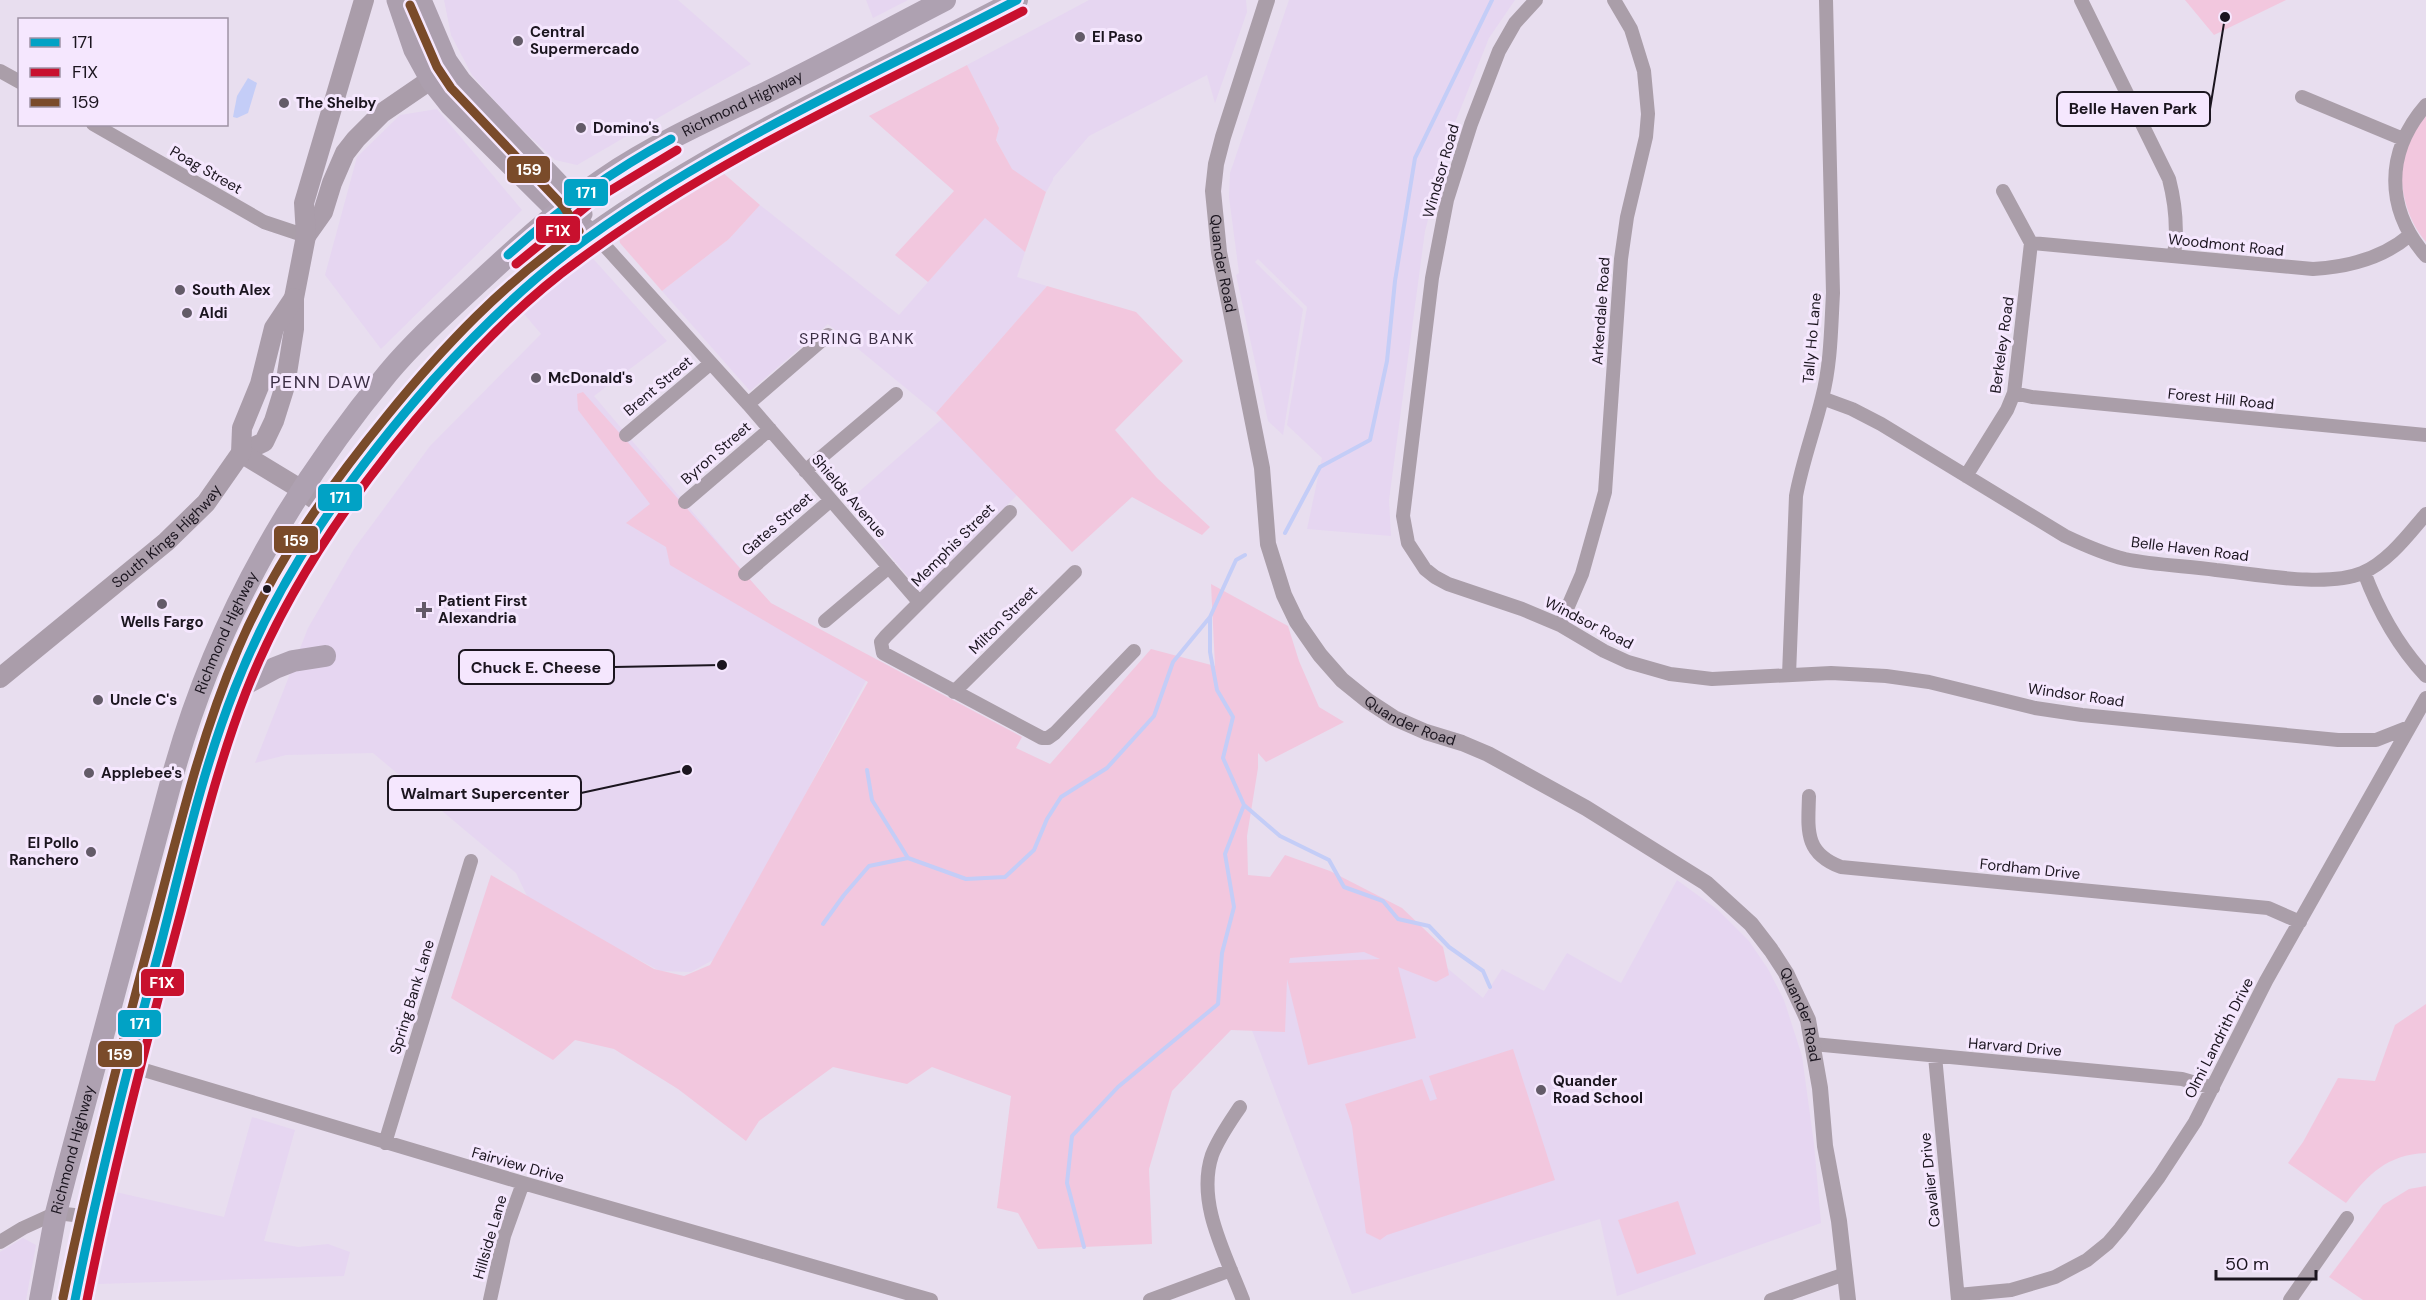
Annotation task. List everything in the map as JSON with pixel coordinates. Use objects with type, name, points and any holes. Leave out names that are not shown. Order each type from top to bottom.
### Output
[{"type":"highway","name":"Richmond Highway","points":[[40,1300],[56,1213],[194,705],[227,624],[272,539],[333,443],[389,372],[432,327],[529,235],[603,179],[656,146],[945,0]]},
{"type":"highway","name":"Richmond Highway","points":[[75,1300],[92,1217],[128,1067],[203,788],[234,690],[273,603],[305,546],[330,510],[375,450],[443,368],[536,279],[572,249],[694,167],[1017,0]]},
{"type":"highway","points":[[234,690],[274,668],[293,661],[325,656]]},
{"type":"main road","points":[[241,453],[264,442],[274,422],[285,386],[294,329],[294,298],[306,236],[304,203],[364,0]]},
{"type":"main road","points":[[397,0],[414,50],[431,81],[450,105],[566,206],[595,235]]},
{"type":"main road","points":[[421,0],[447,61],[465,86],[566,206]]},
{"type":"main road","points":[[306,236],[323,212],[341,163],[356,139],[382,113],[431,81],[439,74],[447,61]]},
{"type":"main road","points":[[241,453],[330,510]]},
{"type":"main road","name":"South Kings Highway","points":[[0,678],[189,520],[218,488],[241,453]]},
{"type":"street","name":"Quander Road","points":[[1267,0],[1223,137],[1216,164],[1213,191],[1219,252],[1262,468],[1268,544],[1284,595],[1298,622],[1331,668],[1368,701],[1394,718],[1426,732],[1471,747],[1534,778],[1586,808],[1706,883],[1751,924],[1786,973],[1808,1020],[1825,1146],[1839,1221],[1848,1300]]},
{"type":"street","name":"Windsor Road","points":[[1536,0],[1515,23],[1499,51],[1471,124],[1447,200],[1432,278],[1403,516],[1408,543],[1420,563],[1435,577],[1448,584],[1522,609],[1560,625],[1604,651],[1628,662],[1670,674],[1712,679],[1831,673],[1886,676],[1929,682],[2035,708],[2082,715],[2338,740],[2376,740],[2409,727]]},
{"type":"street","name":"Arkendale Road","points":[[1560,625],[1582,574],[1605,492],[1621,259],[1627,217],[1646,137],[1648,114],[1644,71],[1631,29],[1614,0]]},
{"type":"street","name":"Tally Ho Lane","points":[[1789,675],[1796,496],[1800,471],[1822,398],[1831,341],[1833,293],[1826,0]]},
{"type":"street","points":[[2081,0],[2169,179],[2177,221],[2174,256]]},
{"type":"street","points":[[0,71],[18,81]]},
{"type":"street","points":[[2302,97],[2403,139]]},
{"type":"street","points":[[2426,105],[2403,139],[2396,164],[2395,189],[2398,209],[2410,235],[2426,256]]},
{"type":"street","name":"Poag Street","points":[[96,126],[264,222],[306,236]]},
{"type":"street","points":[[2004,190],[2031,243]]},
{"type":"street","name":"Shields Avenue","points":[[595,235],[748,404],[919,602]]},
{"type":"street","name":"Woodmont Road","points":[[2031,243],[2297,269],[2339,267],[2373,258],[2410,235]]},
{"type":"street","name":"Berkeley Road","points":[[1966,476],[2007,410],[2014,393],[2031,243]]},
{"type":"street","points":[[748,404],[828,335]]},
{"type":"street","name":"Brent Street","points":[[626,435],[711,363]]},
{"type":"street","name":"Forest Hill Road","points":[[2014,393],[2032,398],[2426,435]]},
{"type":"street","points":[[805,471],[896,394]]},
{"type":"street","name":"Belle Haven Road","points":[[1822,398],[1881,424],[2064,536],[2095,550],[2124,559],[2328,579],[2347,578],[2364,572],[2395,549],[2426,514]]},
{"type":"street","name":"Byron Street","points":[[685,502],[770,429]]},
{"type":"street","name":"Gates Street","points":[[745,574],[831,500]]},
{"type":"street","name":"Memphis Street","points":[[919,602],[1010,512]]},
{"type":"street","points":[[825,621],[890,567]]},
{"type":"street","name":"Milton Street","points":[[954,692],[1075,572]]},
{"type":"street","points":[[2364,572],[2374,599],[2390,628],[2412,661],[2426,676]]},
{"type":"street","points":[[919,602],[881,642],[883,653],[1034,735],[1048,738],[1055,733],[1134,651]]},
{"type":"street","name":"Olmi Landrith Drive","points":[[1958,1298],[2037,1284],[2067,1271],[2097,1252],[2120,1229],[2159,1177],[2195,1122],[2266,981],[2426,698]]},
{"type":"street","name":"Fordham Drive","points":[[1809,796],[1808,829],[1811,841],[1822,857],[1841,867],[2268,908],[2300,922]]},
{"type":"street","name":"Spring Bank Lane","points":[[385,1143],[471,861]]},
{"type":"street","name":"Harvard Drive","points":[[1813,1044],[2182,1079],[2213,1088]]},
{"type":"street","name":"Fairview Drive","points":[[97,1056],[523,1184],[931,1300]]},
{"type":"street","name":"Cavalier Drive","points":[[1935,1056],[1958,1298]]},
{"type":"street","points":[[1240,1107],[1218,1140],[1208,1172],[1207,1188],[1208,1203],[1243,1300]]},
{"type":"street","name":"Hillside Lane","points":[[490,1300],[504,1236],[523,1184]]},
{"type":"street","points":[[0,1242],[23,1228],[56,1213],[92,1217]]},
{"type":"street","points":[[2290,1300],[2348,1218]]},
{"type":"street","points":[[1150,1300],[1231,1269]]},
{"type":"street","points":[[1771,1300],[1845,1274]]},
{"type":"shaded area","points":[[444,0],[678,0],[751,64],[577,165],[555,160],[511,119],[472,75],[451,35]]},
{"type":"shaded area","points":[[866,0],[908,0],[873,18]]},
{"type":"shaded area","points":[[1089,0],[1246,0],[1247,12],[1215,103],[1207,75],[1089,136],[1053,178],[1046,192],[1011,169],[996,139],[999,128],[967,65]]},
{"type":"shaded area","points":[[1289,0],[1515,0],[1489,38],[1452,130],[1425,231],[1389,500],[1391,536],[1307,529],[1322,458],[1287,425],[1307,307],[1258,259],[1255,262],[1303,309],[1283,435],[1268,421],[1236,275],[1239,273],[1229,197],[1230,173]]},
{"type":"shaded area","points":[[2185,0],[2286,0],[2214,35]]},
{"type":"shaded area","points":[[967,65],[999,128],[996,140],[1012,169],[1046,192],[1025,252],[985,218],[928,282],[895,255],[954,191],[869,116]]},
{"type":"shaded area","points":[[437,109],[522,210],[381,349],[325,275],[357,157],[400,115]]},
{"type":"shaded area","points":[[2426,114],[2426,242],[2411,218],[2403,190],[2402,175],[2406,146],[2412,133]]},
{"type":"shaded area","points":[[714,165],[760,205],[729,239],[662,291],[620,243],[618,232],[622,222]]},
{"type":"shaded area","points":[[760,205],[899,315],[985,217],[1025,252],[1017,277],[1047,286],[936,413],[828,324],[750,391],[662,291],[729,239]]},
{"type":"shaded area","points":[[588,253],[667,341],[594,396],[776,610],[875,664],[730,935],[713,960],[691,972],[660,971],[539,907],[528,898],[516,873],[373,753],[286,755],[255,763],[308,628],[354,549],[430,446],[541,334],[515,303],[577,256]]},
{"type":"shaded area","points":[[1047,286],[1136,312],[1183,361],[1115,430],[1157,478],[1210,527],[1202,535],[1132,497],[1072,552],[936,413]]},
{"type":"shaded area","points":[[583,392],[771,603],[1022,737],[1016,748],[1050,764],[1151,649],[1215,666],[1211,584],[1288,626],[1299,661],[1319,707],[1344,722],[1266,762],[1258,753],[1258,768],[1247,836],[1248,875],[1270,877],[1285,855],[1330,871],[1402,908],[1443,947],[1449,975],[1436,982],[1398,967],[1416,1038],[1308,1065],[1287,979],[1285,1032],[1231,1030],[1172,1091],[1149,1169],[1152,1244],[1038,1249],[1018,1213],[997,1208],[1011,1096],[932,1067],[907,1084],[833,1067],[759,1121],[746,1141],[678,1089],[614,1049],[575,1040],[553,1060],[451,998],[491,875],[654,969],[684,976],[710,965],[868,682],[670,565],[666,547],[626,523],[650,504],[578,410],[577,394]],"holes":[[[1364,952],[1380,959],[1289,963],[1290,958]]]},
{"type":"shaded area","points":[[942,419],[1017,495],[921,592],[846,503]]},
{"type":"shaded area","name":"Quander Road School","points":[[1677,880],[1718,910],[1749,941],[1768,969],[1784,1000],[1802,1056],[1814,1144],[1821,1223],[1617,1296],[1600,1219],[1352,1294],[1229,970],[1354,890],[1483,998],[1502,969],[1544,991],[1567,953],[1621,983]]},
{"type":"shaded area","points":[[2426,1004],[2426,1153],[2389,1162],[2371,1175],[2346,1203],[2288,1163],[2303,1142],[2338,1078],[2375,1081],[2395,1025]]},
{"type":"shaded area","points":[[1513,1049],[1555,1180],[1387,1235],[1380,1240],[1366,1233],[1352,1126],[1345,1104],[1422,1079],[1430,1101],[1437,1099],[1429,1076]]},
{"type":"shaded area","points":[[252,1117],[295,1130],[264,1241],[298,1247],[328,1244],[350,1252],[344,1276],[98,1284],[116,1192],[224,1217]]},
{"type":"shaded area","points":[[2426,1186],[2426,1300],[2363,1300],[2329,1277],[2383,1205],[2409,1189]]},
{"type":"shaded area","points":[[1678,1201],[1696,1254],[1637,1274],[1618,1220]]},
{"type":"shaded area","points":[[23,1238],[36,1245],[26,1300],[0,1300],[0,1252]]},
{"type":"water","points":[[248,78],[257,83],[248,113],[237,118],[233,117],[237,96]]},
{"type":"waterway","points":[[1285,533],[1320,467],[1370,440],[1387,361],[1395,281],[1415,158],[1492,0]]},
{"type":"waterway","points":[[1084,1247],[1067,1183],[1072,1136],[1118,1087],[1218,1004],[1222,953],[1234,907],[1225,854],[1244,805],[1223,758],[1233,717],[1217,690],[1210,652],[1210,617],[1236,560],[1245,555]]},
{"type":"waterway","points":[[867,770],[872,800],[908,858],[966,879],[1005,877],[1034,850],[1047,819],[1061,797],[1107,768],[1154,716],[1173,662],[1210,617]]},
{"type":"waterway","points":[[1244,805],[1280,836],[1329,860],[1344,887],[1383,901],[1398,919],[1429,926],[1449,947],[1483,971],[1490,987]]},
{"type":"waterway","points":[[823,924],[869,866],[908,858]]},
{"type":"transit line","name":"171","points":[[75,1300],[93,1212],[125,1081],[212,753],[253,646],[296,564],[320,525],[374,451],[433,380],[516,296],[570,251],[676,179],[732,147],[788,116],[1017,0]]},
{"type":"transit line","name":"159","points":[[63,1298],[103,1122],[188,796],[223,685],[252,618],[285,557],[323,499],[407,391],[475,317],[525,272],[579,231],[564,207],[451,88],[437,67],[410,5]]},
{"type":"transit line","name":"F1X","points":[[87,1300],[115,1169],[148,1039],[205,822],[234,724],[264,650],[284,609],[331,531],[357,494],[413,422],[475,353],[525,304],[579,260],[631,223],[740,157],[852,97],[1023,11]]},
{"type":"transit line","name":"171","points":[[508,255],[586,192],[671,139]]},
{"type":"transit line","name":"F1X","points":[[516,264],[593,201],[677,150]]},
{"type":"place","name":"Belle Haven Park","points":[[2225,17]]},
{"type":"place","name":"El Paso","points":[[1080,37]]},
{"type":"place","name":"Central Supermercado","points":[[518,41]]},
{"type":"place","name":"The Shelby","points":[[284,103]]},
{"type":"place","name":"Domino's","points":[[581,128]]},
{"type":"place","name":"South Alex","points":[[180,290]]},
{"type":"place","name":"Aldi","points":[[187,313]]},
{"type":"place","name":"McDonald's","points":[[536,378]]},
{"type":"place","name":"Wells Fargo","points":[[162,604]]},
{"type":"place","name":"Patient First Alexandria","points":[[424,610]]},
{"type":"place","name":"Chuck E. Cheese","points":[[722,665]]},
{"type":"place","name":"Uncle C's","points":[[98,700]]},
{"type":"place","name":"Walmart Supercenter","points":[[687,770]]},
{"type":"place","name":"Applebee's","points":[[89,773]]},
{"type":"place","name":"El Pollo Ranchero","points":[[91,852]]},
{"type":"place","name":"Quander Road School","points":[[1541,1090]]},
{"type":"district","name":"SPRING BANK","points":[[857,338]]},
{"type":"district","name":"PENN DAW","points":[[321,382]]}]
